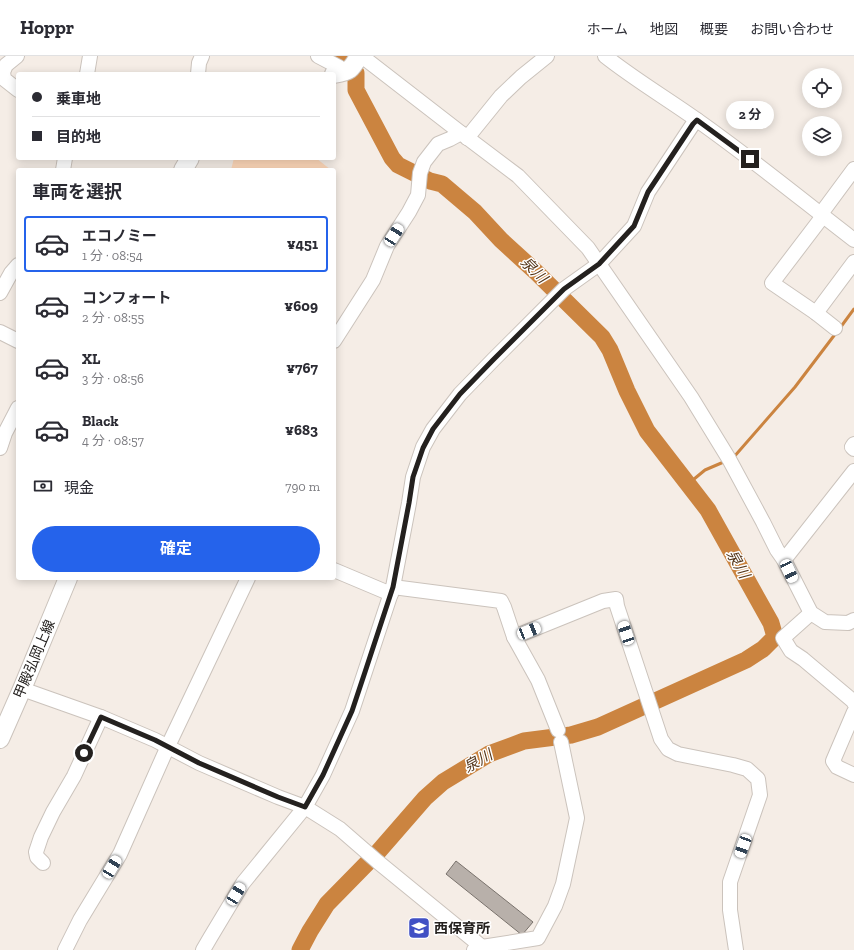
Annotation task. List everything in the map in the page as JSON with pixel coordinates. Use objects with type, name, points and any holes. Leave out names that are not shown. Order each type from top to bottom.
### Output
[{"type":"main road","name":"甲殿弘岡上線","points":[[0,739],[67,580]]},
{"type":"street","points":[[16,88],[4,79],[3,72],[6,65],[17,56]]},
{"type":"street","points":[[87,72],[90,56]]},
{"type":"street","points":[[198,72],[199,63],[202,56]]},
{"type":"street","points":[[318,56],[339,67],[368,61],[518,176],[588,248],[691,397],[730,460],[776,550],[784,560],[811,613],[825,622],[848,623],[854,620]]},
{"type":"street","points":[[336,338],[373,280],[387,246],[412,207],[418,195],[420,177],[424,162],[438,144],[450,139],[464,136],[501,96],[521,77],[547,56]]},
{"type":"street","points":[[604,56],[739,150],[854,240]]},
{"type":"street","points":[[203,950],[243,883],[305,807],[323,775],[352,711],[392,590],[413,477],[423,448],[433,429],[460,394],[560,293],[599,264],[634,226],[648,192],[697,120]]},
{"type":"street","points":[[835,328],[772,283],[854,169]]},
{"type":"street","points":[[816,313],[854,262]]},
{"type":"street","points":[[0,293],[11,273],[16,267]]},
{"type":"street","points":[[0,332],[16,340]]},
{"type":"street","points":[[0,448],[5,433],[16,412]]},
{"type":"street","points":[[854,444],[852,447],[854,449]]},
{"type":"street","points":[[784,560],[854,471]]},
{"type":"street","points":[[22,689],[101,717],[163,744],[199,763],[305,807],[340,830],[480,949],[538,938],[555,906],[563,884],[576,818],[560,736],[538,680],[514,637],[504,607],[501,602],[392,590],[336,571]]},
{"type":"street","points":[[65,950],[80,920],[120,854],[163,744],[247,580]]},
{"type":"street","points":[[514,637],[603,601],[616,599],[661,740],[668,749],[678,754],[747,769],[758,779],[760,795],[730,882],[730,910],[736,950]]},
{"type":"street","points":[[811,613],[784,638],[791,651],[803,659],[854,703]]},
{"type":"street","points":[[854,712],[833,761],[837,767],[854,776]]},
{"type":"street","points":[[43,863],[37,857],[36,852],[41,837],[53,812],[74,776],[101,717]]},
{"type":"shaded area","points":[[234,160],[318,160],[328,168],[232,168]]},
{"type":"building","points":[[456,861],[533,922],[522,935],[446,874]]},
{"type":"waterway","name":"泉川","points":[[300,950],[327,904],[378,852],[425,798],[443,782],[489,754],[524,741],[571,735],[598,727],[746,660],[763,649],[775,637],[771,623],[708,510],[647,431],[627,391],[610,350],[602,337],[501,240],[475,212],[442,184],[430,181],[398,165],[392,158],[356,90],[356,73],[339,61]]},
{"type":"waterway","points":[[840,328],[854,309]]},
{"type":"waterway","points":[[733,458],[795,387],[836,333]]},
{"type":"waterway","points":[[688,484],[705,470],[726,461]]},
{"type":"place","name":"西保育所","points":[[419,928]]},
{"type":"route","points":[[84,753],[101,717],[168,746],[199,763],[305,807],[323,775],[352,711],[393,587],[413,477],[423,448],[433,429],[460,394],[493,360],[564,289],[599,264],[634,226],[648,192],[697,120],[750,159]]}]
